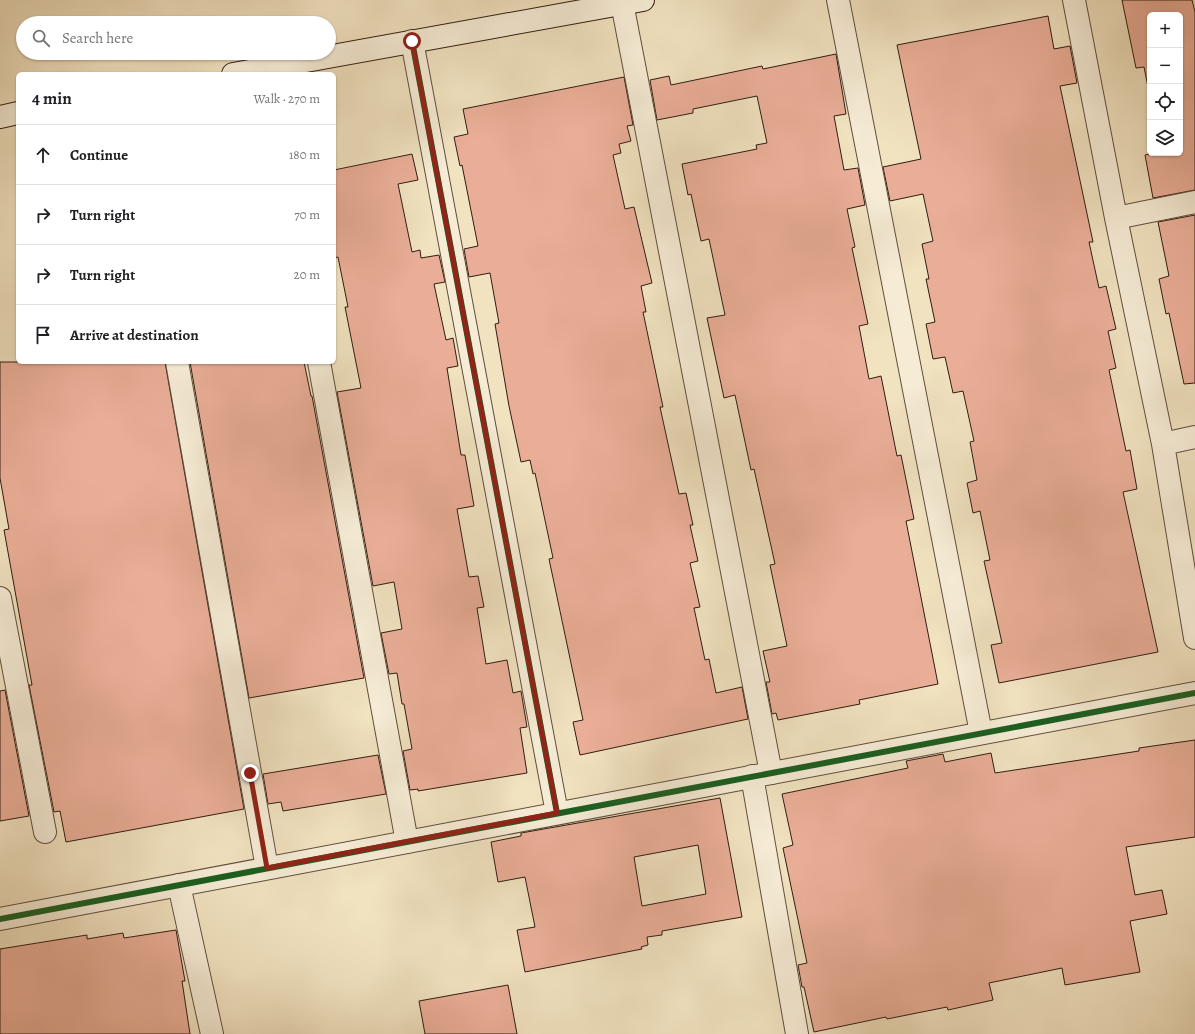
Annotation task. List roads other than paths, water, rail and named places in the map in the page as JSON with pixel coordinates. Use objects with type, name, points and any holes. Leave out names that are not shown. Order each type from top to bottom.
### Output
[{"type":"street","points":[[838,0],[981,733]]},
{"type":"street","points":[[1074,0],[1116,218],[1163,444],[1195,638]]},
{"type":"street","points":[[336,57],[412,41],[633,2],[762,774],[797,1034]]},
{"type":"street","points":[[412,41],[557,813]]},
{"type":"street","points":[[255,72],[320,60]]},
{"type":"street","points":[[0,117],[16,114]]},
{"type":"street","points":[[1116,218],[1195,202]]},
{"type":"street","points":[[177,364],[267,868]]},
{"type":"street","points":[[319,364],[406,842]]},
{"type":"street","points":[[1163,444],[1195,437]]},
{"type":"street","points":[[0,598],[45,832]]},
{"type":"street","points":[[0,919],[1195,693]]},
{"type":"street","points":[[179,885],[212,1034]]}]
